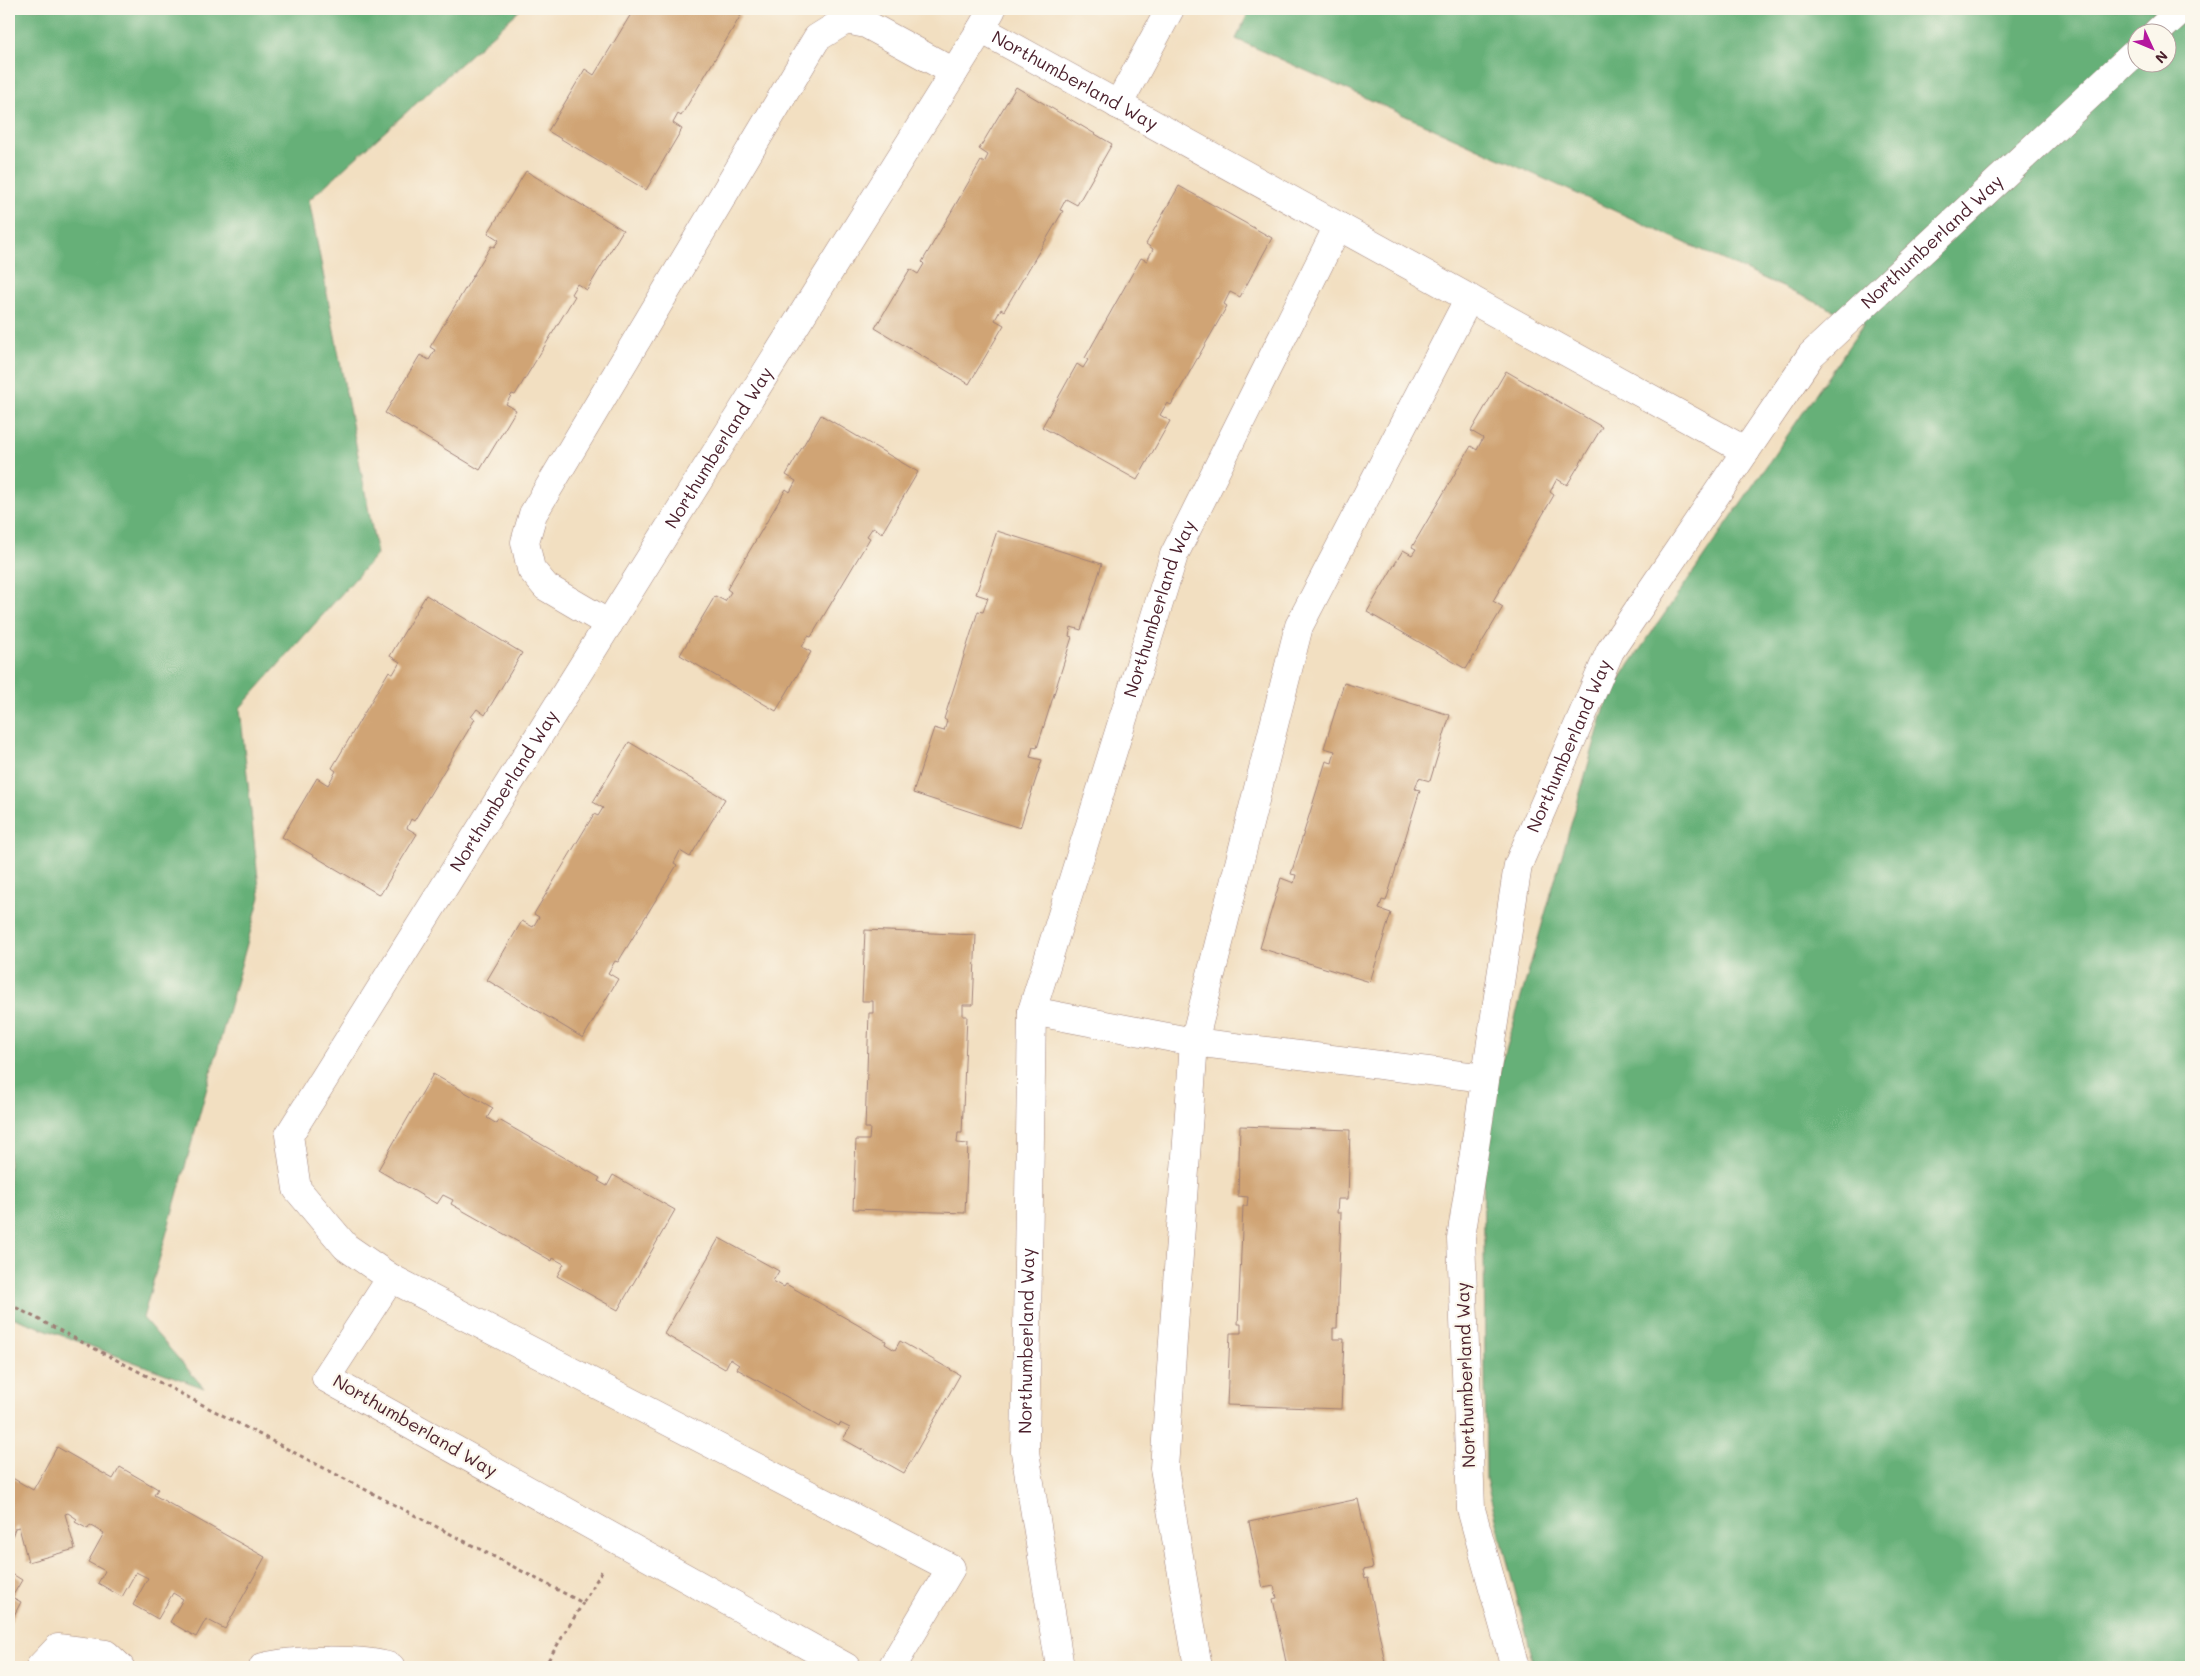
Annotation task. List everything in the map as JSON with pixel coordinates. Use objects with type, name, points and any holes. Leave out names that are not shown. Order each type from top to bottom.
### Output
[{"type":"street","points":[[1118,105],[1170,9]]},
{"type":"street","points":[[2168,22],[2182,9]]},
{"type":"street","name":"Northumberland Way","points":[[846,1667],[326,1378],[391,1278],[346,1247],[297,1189],[289,1135],[987,19],[1118,105],[1746,450]]},
{"type":"street","points":[[609,624],[546,587],[531,570],[525,542],[533,514],[817,38],[846,20],[866,24],[954,72]]},
{"type":"street","name":"Northumberland Way","points":[[1515,1667],[1471,1509],[1461,1238],[1518,865],[1610,651],[1812,355],[2128,59]]},
{"type":"street","name":"Northumberland Way","points":[[1060,1667],[1025,1452],[1032,1011],[1174,555],[1338,226]]},
{"type":"street","points":[[1198,1667],[1164,1468],[1194,1042],[1299,626],[1470,298]]},
{"type":"street","points":[[1032,1011],[1194,1042],[1485,1078]]},
{"type":"street","points":[[391,1278],[951,1568],[892,1667]]},
{"type":"street","points":[[40,1667],[58,1648],[106,1654],[120,1667]]},
{"type":"street","points":[[263,1667],[279,1663],[374,1662],[392,1667]]},
{"type":"path","points":[[9,1304],[582,1603]]},
{"type":"path","points":[[544,1667],[619,1541]]},
{"type":"green space","points":[[9,9],[521,9],[309,200],[377,554],[240,708],[260,897],[143,1318],[204,1388],[9,1316]]},
{"type":"green space","points":[[1250,9],[2191,9],[2191,1667],[1535,1667],[1486,1480],[1483,1129],[1608,696],[1864,324],[1236,39]]},
{"type":"building","points":[[634,9],[742,9],[738,14],[741,15],[681,116],[678,114],[673,123],[682,129],[646,190],[548,131],[585,69],[594,75]]},
{"type":"building","points":[[1016,87],[1112,144],[1077,205],[1066,199],[1060,210],[1063,211],[1004,311],[1001,309],[995,320],[1004,325],[969,384],[875,328],[910,269],[918,274],[924,264],[922,262],[981,161],[984,163],[988,155],[979,149]]},
{"type":"building","points":[[526,171],[623,230],[587,290],[577,284],[571,294],[575,296],[515,395],[512,394],[506,404],[516,410],[480,470],[385,413],[420,355],[429,360],[435,350],[430,347],[491,246],[494,247],[499,240],[488,233]]},
{"type":"building","points":[[1179,186],[1272,238],[1240,297],[1230,292],[1224,304],[1227,306],[1171,405],[1167,403],[1160,415],[1170,421],[1137,480],[1042,427],[1077,364],[1083,368],[1088,360],[1085,358],[1141,258],[1147,261],[1153,249],[1146,244]]},
{"type":"building","points":[[1506,371],[1602,427],[1567,485],[1557,479],[1550,492],[1554,495],[1493,601],[1503,607],[1466,669],[1367,612],[1403,550],[1412,555],[1416,549],[1412,547],[1471,446],[1477,450],[1483,438],[1471,431]]},
{"type":"building","points":[[821,415],[918,472],[882,533],[873,527],[867,536],[870,538],[811,637],[808,636],[802,647],[811,652],[776,711],[680,655],[715,596],[725,601],[731,592],[727,589],[786,489],[790,492],[796,481],[786,475]]},
{"type":"building","points":[[997,531],[1102,564],[1081,630],[1071,627],[1069,636],[1072,637],[1037,748],[1033,747],[1030,757],[1042,760],[1020,828],[913,793],[934,728],[944,731],[947,721],[944,719],[978,611],[983,612],[988,598],[976,594]]},
{"type":"building","points":[[426,595],[522,653],[485,715],[477,709],[471,717],[475,719],[414,821],[411,819],[407,828],[417,834],[380,895],[282,837],[317,778],[328,785],[336,771],[332,768],[389,671],[393,674],[400,662],[390,656]]},
{"type":"building","points":[[1344,683],[1450,715],[1430,781],[1419,778],[1415,789],[1420,790],[1386,901],[1382,900],[1379,909],[1391,913],[1370,982],[1260,948],[1281,878],[1294,883],[1296,875],[1291,874],[1326,761],[1332,763],[1335,751],[1324,748]]},
{"type":"building","points":[[629,742],[725,799],[690,857],[680,851],[674,863],[677,865],[618,962],[615,961],[608,973],[618,979],[583,1038],[487,980],[522,921],[533,927],[539,917],[534,914],[594,814],[598,816],[603,808],[593,802]]},
{"type":"building","points":[[865,930],[976,935],[973,1005],[963,1005],[963,1016],[967,1016],[962,1133],[958,1133],[957,1143],[968,1144],[965,1213],[853,1209],[856,1140],[869,1140],[870,1128],[865,1128],[869,1013],[873,1013],[873,1001],[862,1001]]},
{"type":"building","points":[[433,1074],[493,1108],[487,1118],[497,1124],[499,1120],[600,1178],[598,1181],[607,1186],[613,1175],[675,1210],[618,1310],[557,1276],[564,1264],[553,1258],[552,1261],[451,1204],[453,1200],[443,1195],[437,1204],[378,1170]]},
{"type":"building","points":[[1240,1126],[1350,1130],[1348,1199],[1338,1199],[1337,1213],[1341,1213],[1337,1328],[1333,1328],[1333,1339],[1344,1339],[1341,1409],[1227,1405],[1230,1333],[1241,1333],[1241,1324],[1238,1324],[1243,1206],[1247,1206],[1248,1197],[1238,1196]]},
{"type":"building","points":[[719,1238],[779,1271],[773,1281],[784,1287],[786,1284],[886,1341],[885,1344],[895,1350],[900,1341],[960,1375],[904,1473],[843,1439],[850,1428],[840,1423],[839,1426],[737,1369],[739,1365],[730,1359],[725,1369],[664,1334]]},
{"type":"building","points":[[57,1447],[113,1479],[120,1467],[158,1489],[154,1495],[265,1557],[225,1629],[206,1619],[196,1637],[170,1622],[183,1599],[173,1593],[158,1619],[133,1605],[148,1578],[136,1572],[122,1597],[98,1583],[105,1571],[88,1562],[104,1533],[90,1525],[88,1529],[75,1522],[77,1519],[68,1513],[65,1514],[75,1549],[28,1562],[19,1527],[15,1528],[9,1546],[9,1476],[33,1490]]},
{"type":"building","points":[[1358,1499],[1373,1568],[1363,1570],[1365,1579],[1368,1578],[1386,1667],[1287,1667],[1273,1599],[1277,1598],[1274,1586],[1263,1588],[1249,1522]]},
{"type":"building","points":[[9,1572],[22,1580],[12,1597],[21,1602],[9,1625]]}]
